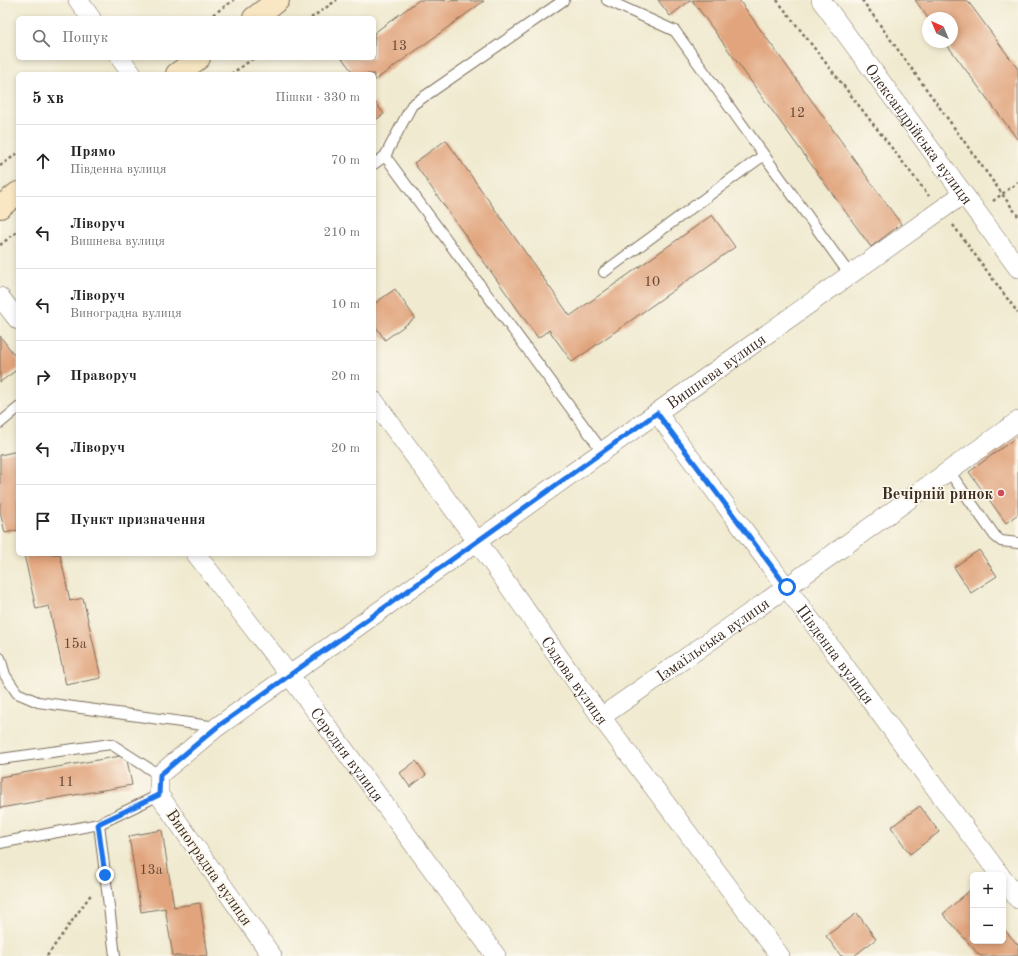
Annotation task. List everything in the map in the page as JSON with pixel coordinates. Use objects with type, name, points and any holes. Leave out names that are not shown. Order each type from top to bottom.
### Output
[{"type":"main road","points":[[180,72],[196,60]]},
{"type":"main road","points":[[0,207],[16,195]]},
{"type":"street","points":[[78,0],[90,16]]},
{"type":"street","name":"Олександрійська вулиця","points":[[821,0],[1018,268]]},
{"type":"street","points":[[122,60],[130,72]]},
{"type":"street","name":"Вишнева вулиця","points":[[160,775],[217,727],[963,194]]},
{"type":"street","points":[[0,297],[16,317]]},
{"type":"street","name":"Садова вулиця","points":[[376,405],[477,541],[601,717],[780,956]]},
{"type":"street","name":"Південна вулиця","points":[[657,413],[998,872]]},
{"type":"street","name":"Ізмаїльська вулиця","points":[[601,717],[787,587],[1018,421]]},
{"type":"street","name":"Середня вулиця","points":[[198,556],[290,676],[496,956]]},
{"type":"street","name":"Виноградна вулиця","points":[[160,775],[159,795],[269,954]]},
{"type":"street","points":[[1006,883],[1018,899]]},
{"type":"lane","points":[[376,163],[385,156],[412,105],[552,3],[564,0]]},
{"type":"lane","points":[[607,0],[675,31],[850,275]]},
{"type":"lane","points":[[604,272],[764,155]]},
{"type":"lane","points":[[385,156],[603,452]]},
{"type":"lane","points":[[0,423],[16,410]]},
{"type":"lane","points":[[948,470],[995,536],[1001,541],[1018,543]]},
{"type":"lane","points":[[0,658],[5,675],[17,693],[38,702],[217,727]]},
{"type":"lane","points":[[0,759],[111,744],[160,775]]},
{"type":"lane","points":[[0,843],[98,824],[159,795]]},
{"type":"lane","points":[[98,824],[115,956]]},
{"type":"path","points":[[211,16],[234,0]]},
{"type":"path","points":[[314,16],[337,0]]},
{"type":"path","points":[[777,0],[1018,312]]},
{"type":"path","points":[[862,0],[1018,216]]},
{"type":"path","points":[[234,72],[251,60]]},
{"type":"path","points":[[0,166],[16,154]]},
{"type":"path","points":[[0,245],[16,233]]},
{"type":"path","points":[[47,956],[105,875]]},
{"type":"building","points":[[419,0],[484,1],[376,80],[376,72],[352,72],[344,60],[376,60],[376,32]]},
{"type":"building","points":[[658,0],[691,0],[670,16]]},
{"type":"building","points":[[692,0],[739,0],[901,224],[871,247]]},
{"type":"building","points":[[915,0],[967,0],[1018,69],[1018,140],[949,48],[958,48],[958,12],[924,12]]},
{"type":"building","points":[[376,104],[384,114],[376,120]]},
{"type":"building","points":[[446,140],[570,316],[712,215],[735,247],[572,362],[549,330],[538,338],[414,163]]},
{"type":"building","points":[[395,289],[415,318],[385,340],[376,327],[376,303]]},
{"type":"building","points":[[0,336],[16,357],[16,370],[0,382]]},
{"type":"building","name":"Вечірній ринок","points":[[1018,436],[1018,514],[1006,523],[969,472]]},
{"type":"building","points":[[16,451],[16,530],[5,533],[0,512],[0,455]]},
{"type":"building","points":[[979,550],[997,576],[971,593],[954,567]]},
{"type":"building","points":[[24,556],[60,556],[70,601],[83,598],[101,678],[66,685],[49,606],[36,609]]},
{"type":"building","points":[[126,755],[132,785],[0,808],[0,777]]},
{"type":"building","points":[[416,761],[426,775],[410,787],[400,773]]},
{"type":"building","points":[[920,806],[939,832],[910,854],[891,827]]},
{"type":"building","points":[[162,830],[174,907],[200,903],[208,956],[173,956],[165,908],[141,912],[129,836]]},
{"type":"building","points":[[970,890],[970,944],[1006,944],[1006,931],[1018,945],[1018,956],[980,956],[943,914]]},
{"type":"building","points":[[857,913],[876,939],[854,956],[841,956],[826,936]]},
{"type":"place","name":"Вечірній ринок","points":[[1001,493]]},
{"type":"route","points":[[105,875],[98,824],[159,795],[160,775],[217,727],[657,413],[787,587]]}]
